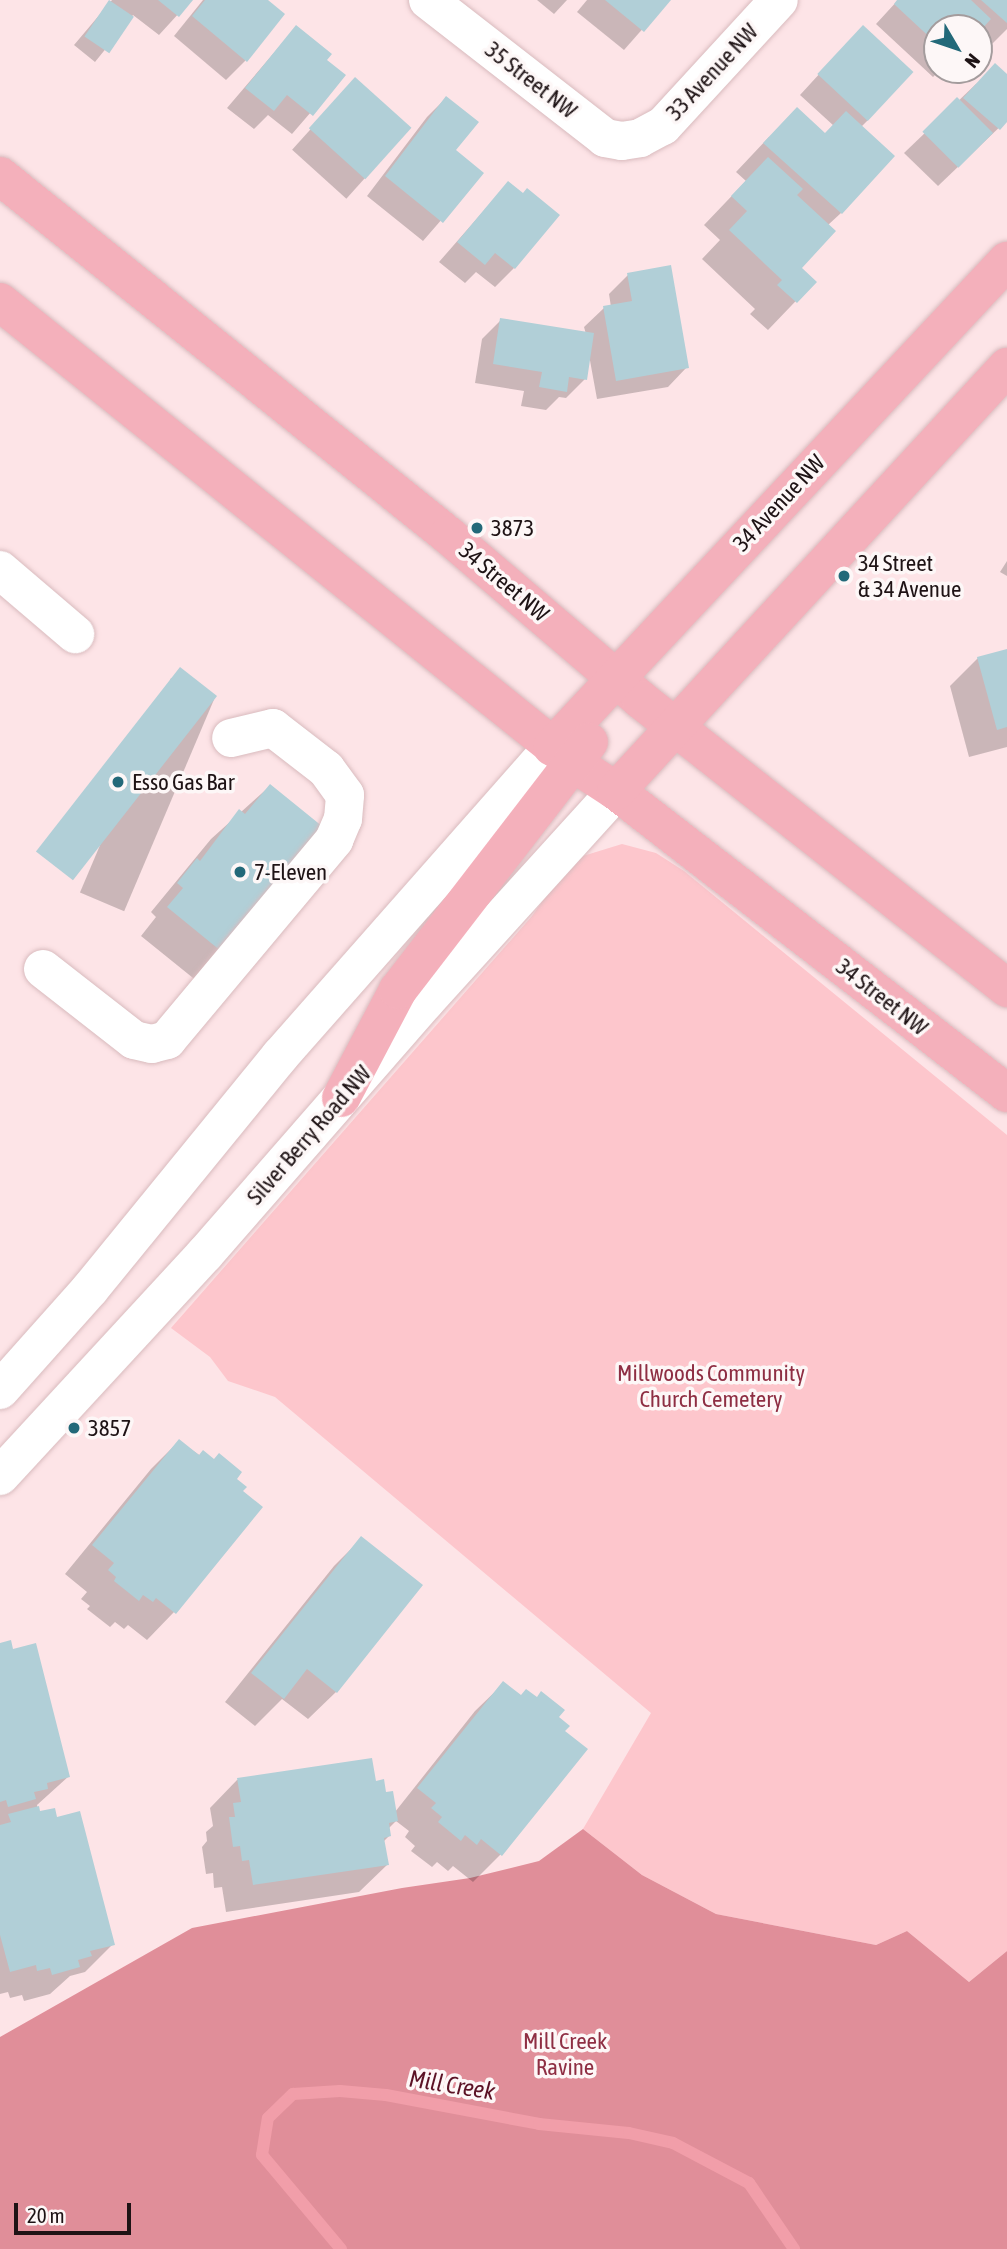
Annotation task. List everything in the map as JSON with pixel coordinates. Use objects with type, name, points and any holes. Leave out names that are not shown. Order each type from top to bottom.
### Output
[{"type":"main road","name":"34 Street NW","points":[[0,176],[448,535],[614,678],[677,725],[1007,988]]},
{"type":"main road","name":"34 Avenue NW","points":[[614,678],[1007,261]]},
{"type":"main road","name":"34 Street NW","points":[[0,302],[564,755],[616,791],[1007,1093]]},
{"type":"main road","points":[[616,791],[1007,367]]},
{"type":"main road","points":[[341,1098],[398,990],[564,755],[605,717],[614,678]]},
{"type":"street","name":"35 Street NW","points":[[428,0],[605,138],[622,141],[640,138]]},
{"type":"street","name":"33 Avenue NW","points":[[640,138],[663,126],[779,0]]},
{"type":"street","points":[[0,570],[75,634]]},
{"type":"street","points":[[43,969],[134,1040],[152,1044],[167,1040],[334,840],[343,819],[345,795],[338,780],[273,728],[231,737]]},
{"type":"street","points":[[0,1390],[90,1290],[280,1056],[564,755]]},
{"type":"street","name":"Silver Berry Road NW","points":[[0,1476],[205,1254],[616,791]]},
{"type":"green space","name":"Millwoods Community Church Cemetery","points":[[622,844],[656,853],[684,871],[1007,1135],[1007,1951],[969,1982],[907,1931],[876,1945],[716,1914],[642,1875],[583,1829],[651,1713],[275,1397],[228,1381],[210,1357],[171,1328],[532,916],[556,882],[583,856]]},
{"type":"green space","name":"Mill Creek Ravine","points":[[583,1829],[642,1875],[716,1914],[876,1945],[907,1931],[969,1982],[1007,1951],[1007,2249],[0,2249],[0,2037],[192,1928],[402,1888],[470,1878],[539,1861]]},
{"type":"building","points":[[109,0],[134,17],[109,53],[84,36]]},
{"type":"building","points":[[158,0],[193,0],[179,17]]},
{"type":"building","points":[[205,0],[268,0],[285,14],[247,62],[192,16]]},
{"type":"building","points":[[605,0],[671,0],[644,32]]},
{"type":"building","points":[[897,0],[971,0],[986,14],[923,14],[923,31],[894,4]]},
{"type":"building","points":[[981,0],[1007,0],[1007,23]]},
{"type":"building","points":[[296,25],[332,54],[327,60],[346,75],[313,116],[287,95],[274,111],[245,88]]},
{"type":"building","points":[[863,25],[913,72],[868,121],[817,74]]},
{"type":"building","points":[[995,63],[1007,74],[1007,122],[1000,130],[963,98],[976,84],[993,84]]},
{"type":"building","points":[[355,77],[411,128],[365,179],[309,128]]},
{"type":"building","points":[[446,96],[479,122],[456,150],[484,173],[443,223],[385,176]]},
{"type":"building","points":[[957,97],[993,133],[958,168],[922,132]]},
{"type":"building","points":[[797,107],[825,133],[846,111],[895,156],[842,214],[763,143]]},
{"type":"building","points":[[768,157],[803,189],[797,195],[836,231],[802,268],[817,282],[797,303],[777,285],[782,280],[729,230],[747,211],[731,196]]},
{"type":"building","points":[[508,181],[523,193],[527,188],[560,215],[515,269],[495,253],[485,265],[457,242]]},
{"type":"building","points":[[671,265],[689,368],[616,381],[603,306],[632,301],[627,273]]},
{"type":"building","points":[[500,318],[594,333],[587,380],[569,377],[567,392],[539,387],[542,372],[493,364]]},
{"type":"building","points":[[1007,649],[1007,727],[997,730],[977,657]]},
{"type":"building","name":"Esso Gas Bar","points":[[180,667],[217,696],[73,880],[36,851]]},
{"type":"building","name":"7-Eleven","points":[[270,784],[328,831],[227,956],[167,907],[183,888],[177,883],[197,858],[200,861],[239,809],[245,814]]},
{"type":"building","points":[[179,1439],[199,1455],[203,1450],[214,1459],[219,1453],[242,1472],[237,1479],[247,1487],[243,1491],[263,1507],[176,1614],[156,1598],[153,1602],[143,1595],[139,1601],[114,1581],[116,1577],[108,1570],[114,1563],[92,1545]]},
{"type":"building","points":[[361,1536],[423,1585],[337,1693],[307,1669],[284,1699],[251,1673]]},
{"type":"building","points":[[11,1640],[13,1649],[36,1643],[70,1777],[47,1783],[48,1789],[34,1792],[36,1799],[8,1807],[6,1800],[0,1802],[0,1643]]},
{"type":"building","points":[[503,1681],[521,1695],[526,1689],[537,1697],[541,1691],[565,1710],[559,1717],[570,1726],[565,1731],[588,1749],[502,1856],[481,1839],[477,1845],[465,1835],[461,1841],[438,1822],[442,1817],[431,1808],[436,1803],[417,1788]]},
{"type":"building","points":[[372,1758],[376,1781],[384,1779],[386,1792],[393,1791],[398,1821],[389,1823],[391,1836],[384,1838],[389,1865],[253,1885],[249,1860],[242,1861],[240,1846],[233,1847],[229,1817],[235,1817],[233,1803],[241,1802],[237,1778]]},
{"type":"building","points":[[39,1806],[40,1811],[55,1808],[57,1817],[80,1811],[115,1945],[90,1951],[92,1956],[78,1960],[80,1967],[52,1975],[50,1968],[37,1971],[36,1965],[10,1972],[0,1935],[0,1825],[11,1822],[8,1814]]},
{"type":"waterway","name":"Mill Creek","points":[[341,2249],[262,2155],[268,2118],[293,2094],[340,2091],[386,2095],[539,2124],[629,2133],[673,2143],[749,2183],[794,2249]]},
{"type":"place","name":"3873","points":[[477,528]]},
{"type":"place","name":"34 Street & 34 Avenue","points":[[844,576]]},
{"type":"place","name":"Esso Gas Bar","points":[[118,782]]},
{"type":"place","name":"7-Eleven","points":[[240,872]]},
{"type":"place","name":"3857","points":[[74,1428]]}]
